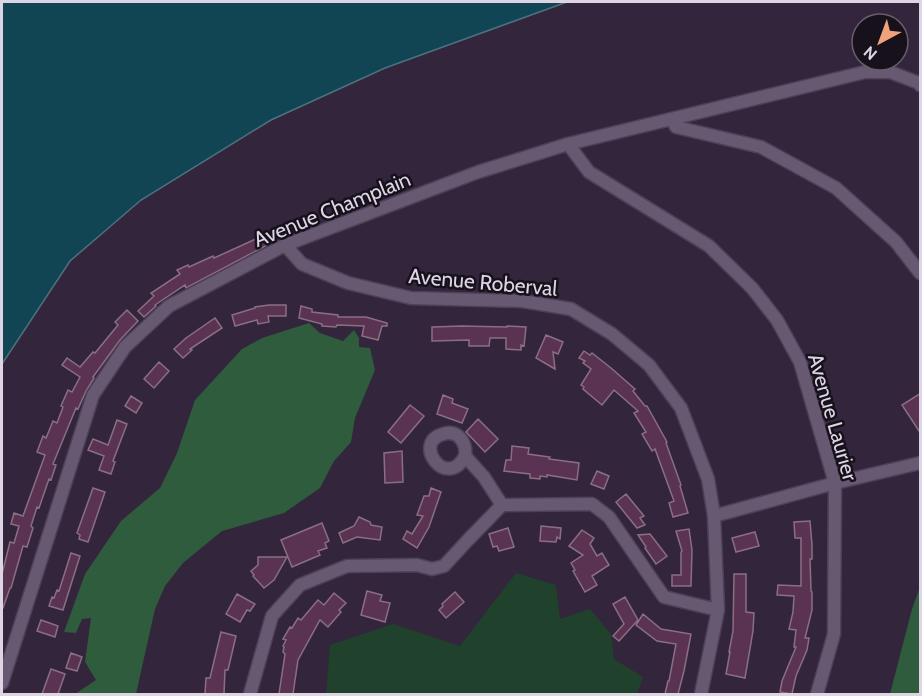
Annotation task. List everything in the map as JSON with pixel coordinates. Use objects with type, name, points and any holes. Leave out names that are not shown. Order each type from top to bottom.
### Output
[{"type":"street","name":"Avenue Champlain","points":[[2,683],[93,395],[125,347],[169,306],[285,245],[478,172],[568,144],[865,72],[890,72],[921,85]]},
{"type":"street","points":[[672,119],[676,127],[761,147],[836,188],[896,242],[921,273]]},
{"type":"street","name":"Avenue Laurier","points":[[568,144],[589,172],[709,246],[765,304],[777,320],[800,362],[835,483],[834,634],[817,694]]},
{"type":"street","name":"Avenue Roberval","points":[[285,245],[303,264],[348,283],[411,298],[522,301],[570,309],[612,333],[649,365],[681,408],[708,479],[714,516],[718,610],[700,694]]},
{"type":"street","points":[[465,456],[484,477],[502,505]]},
{"type":"street","points":[[714,516],[835,483],[921,463]]},
{"type":"street","points":[[250,694],[272,616],[300,585],[347,566],[417,565],[432,569],[444,566],[502,505],[592,504],[609,517],[664,597],[718,610]]},
{"type":"green space","points":[[309,323],[320,333],[343,341],[354,330],[359,338],[359,347],[370,348],[375,370],[355,418],[351,442],[334,461],[320,488],[284,513],[222,531],[183,563],[165,586],[155,609],[136,694],[75,694],[96,680],[85,662],[91,618],[82,619],[76,633],[64,632],[85,574],[121,521],[160,488],[177,453],[195,400],[242,349],[262,338]]},
{"type":"green space","points":[[516,573],[556,585],[560,619],[590,609],[611,634],[614,659],[643,677],[637,694],[326,694],[330,645],[393,624],[460,646]]},
{"type":"green space","points":[[920,587],[920,694],[890,694],[912,609]]},
{"type":"water","points":[[2,2],[567,2],[385,68],[271,120],[141,200],[70,261],[2,364]]},
{"type":"building","points":[[269,233],[273,242],[186,288],[185,285],[155,305],[144,317],[138,311],[154,296],[151,293],[180,274],[177,270],[213,256],[214,258]]},
{"type":"building","points":[[269,305],[286,305],[286,316],[268,316],[269,322],[258,324],[257,320],[235,326],[232,315]]},
{"type":"building","points":[[301,306],[312,309],[312,312],[338,315],[338,317],[366,317],[387,323],[387,326],[382,326],[378,340],[362,336],[364,326],[322,326],[322,324],[299,318]]},
{"type":"building","points":[[127,310],[138,321],[120,340],[93,377],[78,409],[76,408],[53,464],[56,465],[51,480],[49,479],[39,508],[37,507],[27,547],[23,546],[11,588],[2,608],[2,574],[10,542],[14,543],[19,526],[11,524],[14,513],[23,516],[45,455],[37,452],[43,436],[46,438],[53,421],[57,423],[68,390],[72,392],[80,377],[62,365],[67,358],[80,367],[93,352],[95,353],[118,325],[115,322]]},
{"type":"building","points":[[215,318],[222,328],[190,349],[192,350],[183,358],[174,349],[186,338]]},
{"type":"building","points":[[432,327],[526,327],[524,346],[521,345],[521,350],[506,349],[506,338],[490,338],[489,346],[469,346],[469,340],[432,341]]},
{"type":"building","points":[[546,335],[563,342],[558,354],[553,352],[555,369],[536,358]]},
{"type":"building","points":[[584,351],[590,355],[592,353],[611,368],[635,389],[633,391],[647,406],[667,442],[688,513],[673,517],[669,503],[674,501],[655,449],[652,451],[642,434],[646,432],[634,413],[638,411],[614,390],[602,405],[583,389],[581,385],[591,369],[583,363],[585,361],[579,358]]},
{"type":"building","points":[[159,362],[169,371],[154,388],[144,379]]},
{"type":"building","points":[[921,393],[921,434],[902,405]]},
{"type":"building","points":[[443,395],[453,399],[452,403],[468,409],[462,423],[437,414]]},
{"type":"building","points":[[131,396],[142,403],[136,413],[125,406]]},
{"type":"building","points":[[410,405],[424,416],[401,443],[388,432]]},
{"type":"building","points":[[478,419],[498,439],[485,452],[466,432]]},
{"type":"building","points":[[117,420],[127,424],[113,461],[115,462],[111,474],[99,470],[104,456],[88,450],[93,439],[108,445]]},
{"type":"building","points":[[512,446],[529,448],[528,454],[579,463],[577,480],[547,475],[547,477],[540,476],[540,479],[530,478],[530,474],[504,471],[506,460],[511,460]]},
{"type":"building","points":[[402,451],[403,482],[385,483],[384,453]]},
{"type":"building","points":[[597,471],[609,476],[604,489],[591,484]]},
{"type":"building","points":[[93,488],[105,492],[88,542],[79,539],[80,535],[77,533]]},
{"type":"building","points":[[431,488],[441,492],[429,527],[417,548],[403,539],[407,531],[412,534],[423,516],[417,515],[424,496],[429,496]]},
{"type":"building","points":[[626,494],[644,516],[640,518],[645,525],[637,528],[616,502]]},
{"type":"building","points":[[359,517],[370,522],[371,525],[382,527],[380,540],[357,537],[343,543],[339,533],[354,526]]},
{"type":"building","points":[[810,521],[812,610],[805,638],[809,638],[807,650],[796,676],[792,694],[780,692],[782,681],[796,647],[794,647],[796,630],[789,629],[794,596],[777,595],[778,585],[801,586],[801,538],[795,538],[794,522]]},
{"type":"building","points":[[322,523],[329,541],[325,543],[327,548],[318,551],[320,555],[292,567],[281,540]]},
{"type":"building","points":[[541,526],[561,528],[560,539],[557,537],[556,542],[540,541]]},
{"type":"building","points":[[508,528],[514,547],[499,551],[497,546],[493,547],[489,534]]},
{"type":"building","points":[[689,529],[692,550],[691,586],[672,586],[672,575],[681,575],[682,551],[676,531]]},
{"type":"building","points":[[582,530],[594,538],[590,544],[597,556],[602,553],[609,565],[592,576],[597,585],[585,592],[571,563],[583,555],[569,546]]},
{"type":"building","points":[[755,532],[759,546],[736,552],[732,538]]},
{"type":"building","points":[[650,534],[667,556],[656,564],[638,535]]},
{"type":"building","points":[[71,553],[80,556],[63,610],[49,606],[52,597],[54,598],[57,590],[59,591]]},
{"type":"building","points":[[258,557],[287,557],[274,580],[264,588],[251,571],[258,565]]},
{"type":"building","points":[[734,574],[746,574],[746,612],[754,613],[745,678],[726,674],[733,631]]},
{"type":"building","points":[[367,591],[382,595],[380,601],[390,603],[385,622],[361,615]]},
{"type":"building","points":[[455,592],[464,602],[446,618],[439,610]]},
{"type":"building","points":[[334,593],[346,603],[328,627],[320,620],[298,660],[293,694],[279,694],[285,654],[283,646],[286,640],[283,639],[298,618],[301,620],[318,600],[324,605]]},
{"type":"building","points":[[237,594],[255,604],[250,611],[247,610],[240,622],[226,614]]},
{"type":"building","points":[[625,597],[638,620],[619,641],[613,636],[624,624],[613,604]]},
{"type":"building","points":[[643,614],[661,629],[691,634],[678,694],[665,694],[676,644],[657,641],[636,625]]},
{"type":"building","points":[[41,620],[58,626],[55,637],[37,631]]},
{"type":"building","points":[[221,632],[236,636],[228,670],[225,670],[224,694],[205,694],[206,678],[210,678]]},
{"type":"building","points":[[71,653],[82,657],[77,671],[66,668]]},
{"type":"building","points":[[51,669],[65,674],[58,694],[42,694]]}]
